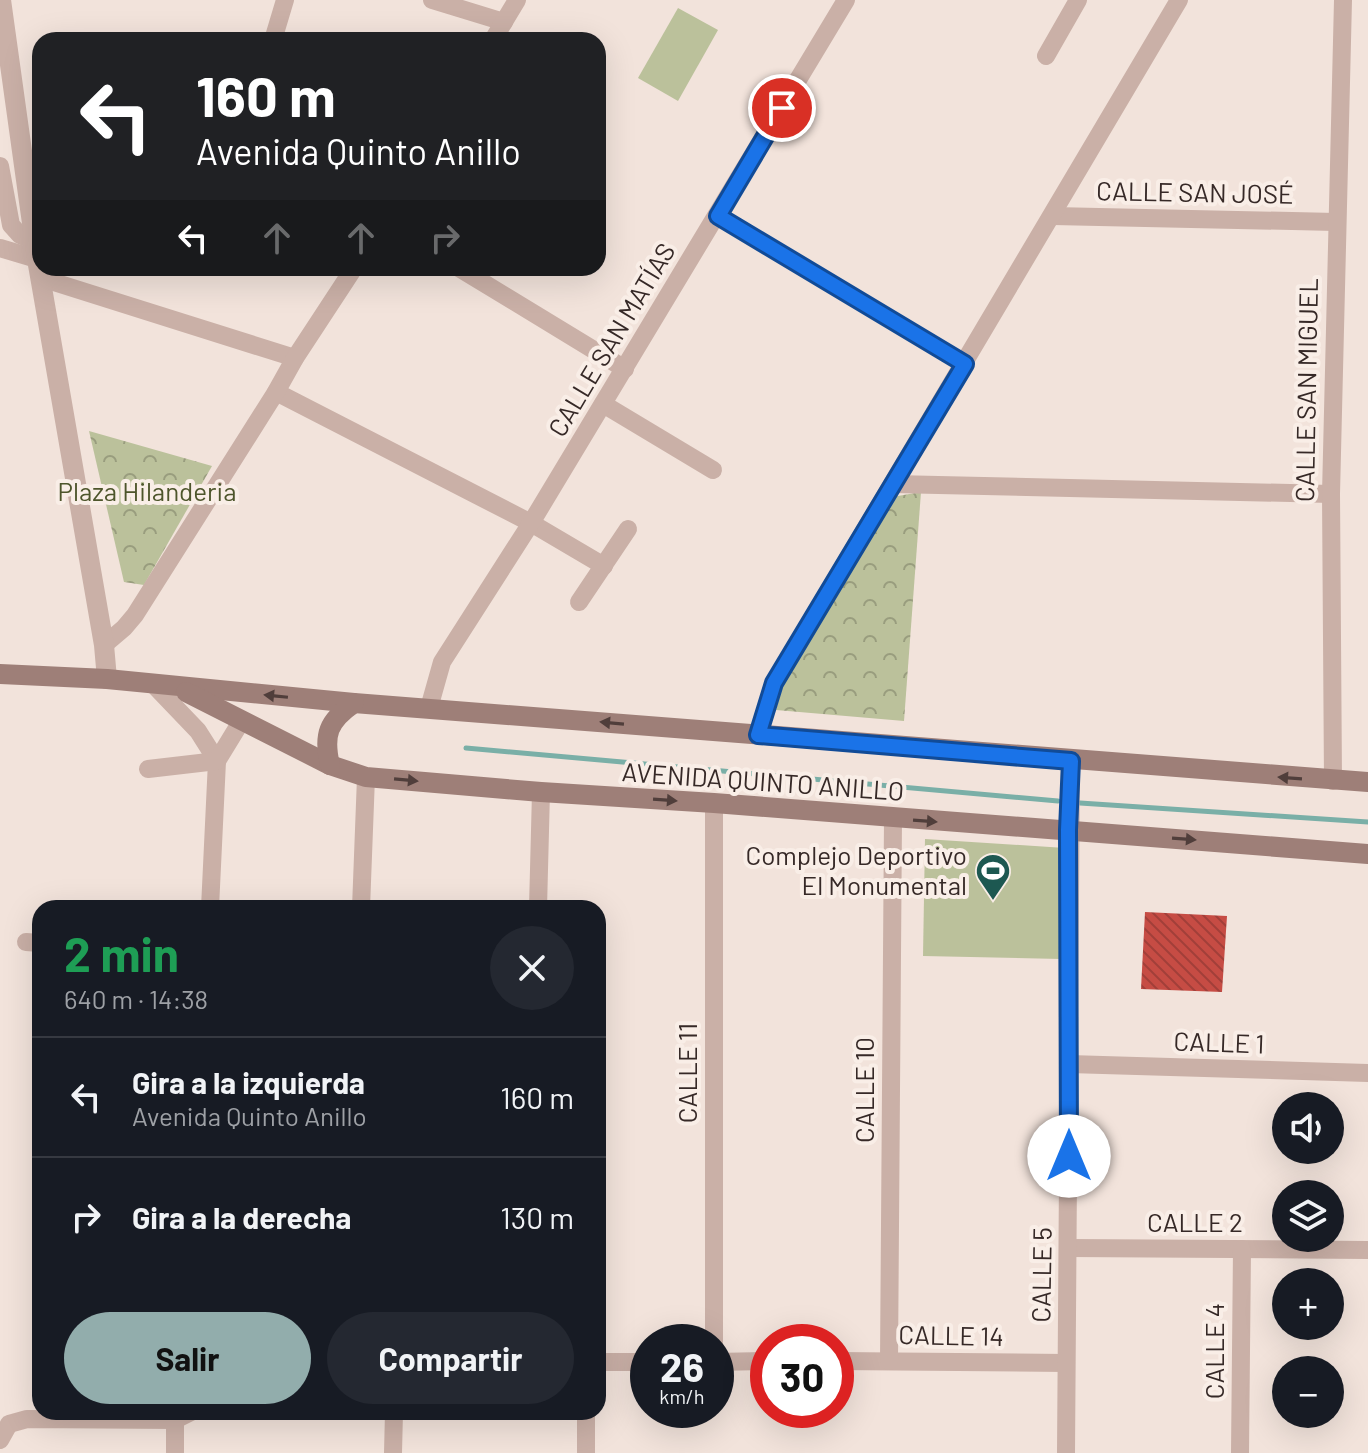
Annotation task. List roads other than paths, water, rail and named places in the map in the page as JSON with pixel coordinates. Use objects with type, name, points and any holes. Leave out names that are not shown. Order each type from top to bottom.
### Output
[{"type":"main road","name":"AVENIDA QUINTO ANILLO","points":[[0,674],[107,679],[354,703],[1368,782]]},
{"type":"main road","name":"AVENIDA QUINTO ANILLO","points":[[174,686],[330,765],[366,777],[1368,854]]},
{"type":"main road","points":[[330,765],[326,748],[329,729],[339,714],[354,703]]},
{"type":"street","points":[[1,0],[2,21],[32,165]]},
{"type":"street","points":[[275,32],[285,0]]},
{"type":"street","points":[[432,0],[504,22]]},
{"type":"street","points":[[498,32],[517,0]]},
{"type":"street","name":"CALLE SAN MATÍAS","points":[[429,708],[442,662],[625,369],[846,0]]},
{"type":"street","points":[[1046,56],[1078,0]]},
{"type":"street","points":[[758,735],[774,683],[1179,0]]},
{"type":"street","name":"CALLE SAN MIGUEL","points":[[1333,781],[1331,494],[1343,0]]},
{"type":"street","points":[[0,166],[11,225],[32,252]]},
{"type":"street","points":[[718,216],[965,364]]},
{"type":"street","name":"CALLE SAN JOSÉ","points":[[1053,216],[1336,222]]},
{"type":"street","points":[[0,248],[32,258]]},
{"type":"street","points":[[40,276],[104,645],[107,679]]},
{"type":"street","points":[[81,276],[295,358]]},
{"type":"street","points":[[104,645],[135,615],[349,276]]},
{"type":"street","points":[[472,276],[625,369]]},
{"type":"street","points":[[276,392],[531,523],[604,566]]},
{"type":"street","points":[[603,404],[713,470]]},
{"type":"street","points":[[893,484],[1331,494]]},
{"type":"street","points":[[579,602],[628,529]]},
{"type":"street","points":[[153,684],[198,731],[217,761]]},
{"type":"street","points":[[210,900],[217,761],[242,720]]},
{"type":"street","points":[[148,769],[217,761]]},
{"type":"street","name":"CALLE 5","points":[[1066,1453],[1068,830],[1071,761]]},
{"type":"street","points":[[361,900],[366,777]]},
{"type":"street","points":[[538,900],[541,792]]},
{"type":"street","name":"CALLE 11","points":[[714,803],[714,1324]]},
{"type":"street","name":"CALLE 10","points":[[889,1361],[893,819]]},
{"type":"street","name":"CALLE 1","points":[[1069,1064],[1368,1073]]},
{"type":"street","name":"CALLE 2","points":[[1069,1248],[1368,1250]]},
{"type":"street","name":"CALLE 4","points":[[1240,1453],[1242,1249]]},
{"type":"street","name":"CALLE 14","points":[[854,1361],[1066,1363]]},
{"type":"street","points":[[606,1362],[630,1362]]},
{"type":"street","points":[[0,1440],[9,1424],[32,1419]]},
{"type":"street","points":[[175,1453],[182,1420]]},
{"type":"street","points":[[393,1453],[394,1420]]},
{"type":"street","points":[[586,1420],[586,1453]]},
{"type":"waterway","points":[[466,748],[1058,801]]},
{"type":"waterway","points":[[1080,803],[1368,822]]},
{"type":"place","name":"Complejo Deportivo El Monumental","points":[[993,902]]},
{"type":"park label","name":"Plaza Hilanderia","points":[[147,492]]}]
